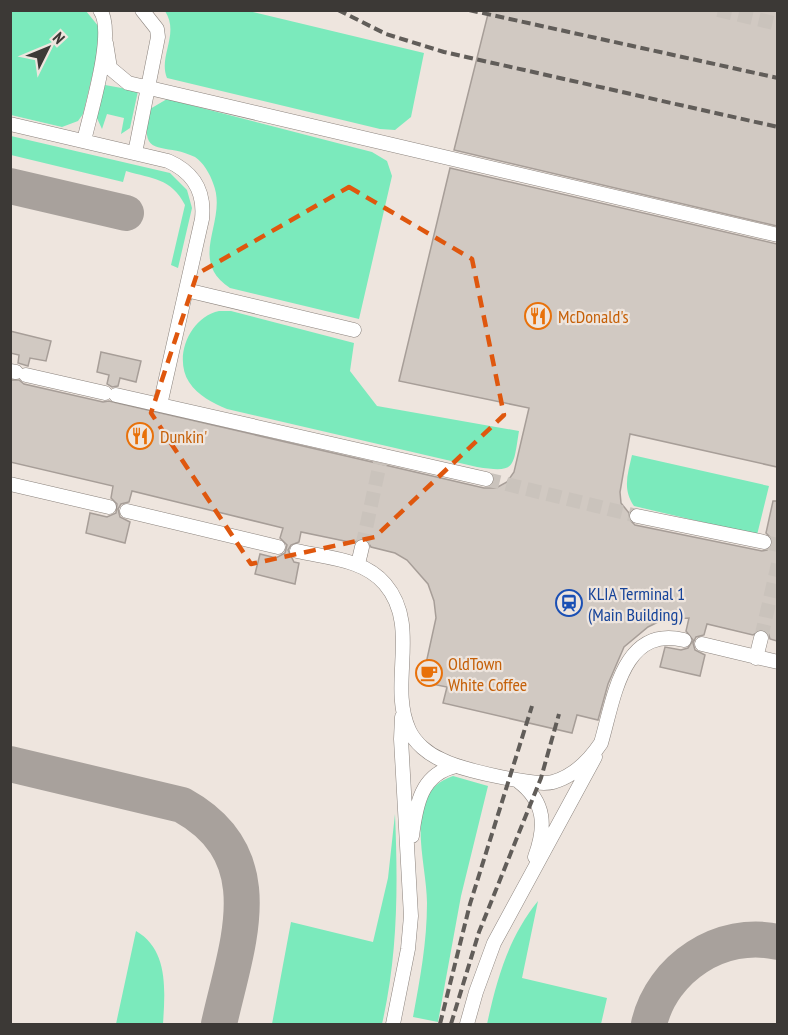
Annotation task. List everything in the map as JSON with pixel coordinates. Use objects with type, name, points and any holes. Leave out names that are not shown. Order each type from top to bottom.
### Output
[{"type":"street","points":[[100,10],[107,24],[108,61],[115,74],[128,83],[777,235]]},
{"type":"street","points":[[135,153],[158,37],[152,20],[142,10]]},
{"type":"street","points":[[84,141],[106,43]]},
{"type":"street","points":[[10,124],[176,164],[191,176],[199,188],[202,198],[202,219],[160,405]]},
{"type":"street","points":[[186,290],[354,330]]},
{"type":"street","points":[[17,373],[381,458],[486,479]]},
{"type":"street","points":[[10,484],[109,507]]},
{"type":"street","points":[[127,512],[278,547]]},
{"type":"street","points":[[637,516],[764,542]]},
{"type":"street","points":[[358,564],[362,547]]},
{"type":"street","points":[[297,551],[358,564],[377,576],[397,602],[402,625],[401,739],[405,827],[410,856],[412,892],[408,950],[393,1024]]},
{"type":"street","points":[[467,1024],[494,943],[530,873],[588,774],[601,743],[629,659],[652,639],[672,637],[684,640]]},
{"type":"street","points":[[756,658],[761,638]]},
{"type":"street","points":[[702,644],[777,662]]},
{"type":"street","points":[[403,705],[409,731],[425,750],[445,762],[540,784],[564,778],[580,768],[601,743]]},
{"type":"street","points":[[410,856],[415,809],[424,787],[439,772],[460,766]]},
{"type":"street","points":[[515,779],[532,794],[543,818],[540,842],[530,873]]},
{"type":"highlighted area","points":[[349,187],[472,259],[504,415],[375,537],[251,564],[151,413],[197,274]]},
{"type":"green space","points":[[11,11],[86,11],[99,27],[102,35],[83,114],[78,121],[62,127],[11,115]]},
{"type":"green space","points":[[165,11],[249,11],[424,53],[411,117],[395,130],[380,129],[167,78],[165,61],[170,28]]},
{"type":"green space","points":[[105,85],[138,91],[130,128],[121,134],[124,118],[107,114],[102,129],[96,116]]},
{"type":"green space","points":[[167,99],[372,152],[387,161],[392,176],[359,319],[230,288],[217,277],[211,265],[210,252],[217,197],[210,176],[195,157],[184,152],[156,146],[150,143],[147,136],[150,109]]},
{"type":"green space","points":[[11,136],[170,173],[187,190],[192,208],[178,268],[171,265],[185,205],[174,189],[153,178],[126,171],[123,182],[11,155]]},
{"type":"green space","points":[[219,311],[231,311],[354,343],[350,371],[377,406],[519,431],[513,460],[506,468],[477,467],[227,409],[216,404],[201,395],[189,382],[183,361],[187,339],[193,330],[200,321]]},
{"type":"green space","points":[[632,455],[769,486],[757,535],[634,506],[627,487]]},
{"type":"green space","points":[[453,776],[488,786],[461,896],[438,1022],[413,1017],[423,960],[427,918],[421,826],[425,803],[432,789],[443,780]]},
{"type":"green space","points":[[395,814],[396,920],[391,972],[382,1024],[272,1024],[291,922],[373,942],[388,878]]},
{"type":"green space","points":[[538,901],[522,978],[607,998],[601,1024],[487,1024],[495,991],[511,944]]},
{"type":"green space","points":[[136,931],[147,939],[160,960],[164,985],[163,1024],[116,1024]]},
{"type":"building","points":[[489,10],[777,10],[777,226],[454,150]]},
{"type":"building","name":"KLIA Terminal 1 (Main Building)","points":[[450,168],[777,244],[777,467],[630,434],[620,492],[621,503],[629,513],[629,519],[635,525],[762,551],[767,550],[773,544],[772,539],[766,533],[773,501],[777,501],[777,641],[770,639],[768,632],[763,629],[753,635],[707,624],[704,635],[696,637],[693,643],[695,650],[705,655],[700,676],[660,667],[665,647],[681,650],[688,648],[693,640],[686,631],[689,618],[662,620],[648,627],[624,647],[608,684],[598,720],[577,715],[572,733],[443,703],[447,687],[422,682],[436,618],[434,601],[428,584],[407,560],[395,553],[371,547],[365,538],[354,543],[301,532],[299,542],[291,545],[288,550],[294,562],[299,563],[295,584],[255,574],[260,554],[276,558],[285,553],[287,545],[280,538],[283,528],[132,491],[129,502],[121,504],[118,509],[120,517],[130,522],[125,543],[86,533],[90,513],[107,517],[116,513],[117,504],[111,498],[113,486],[10,462],[10,380],[19,380],[24,384],[103,402],[109,401],[484,488],[496,488],[507,482],[514,472],[529,408],[399,381]]},
{"type":"building","points":[[10,331],[51,341],[46,361],[30,358],[28,366],[18,363],[19,355],[10,353]]},
{"type":"building","points":[[101,352],[141,361],[136,382],[120,378],[118,386],[112,387],[107,384],[109,375],[97,372]]},
{"type":"taxiway","points":[[10,186],[126,213]]},
{"type":"taxiway","points":[[10,764],[182,805],[211,826],[229,849],[239,875],[242,903],[234,963],[219,1024]]},
{"type":"taxiway","points":[[649,1024],[656,1004],[667,986],[680,970],[697,957],[716,947],[736,941],[757,939],[778,942]]},
{"type":"tunnel","points":[[718,10],[778,24]]},
{"type":"tunnel","points":[[362,547],[380,463]]},
{"type":"tunnel","points":[[486,479],[637,516]]},
{"type":"tunnel","points":[[764,542],[778,545]]},
{"type":"tunnel","points":[[761,638],[778,564]]},
{"type":"railway","points":[[338,10],[386,34],[444,52],[778,127]]},
{"type":"railway","points":[[469,10],[778,78]]},
{"type":"railway","points":[[440,1024],[470,904],[532,706]]},
{"type":"railway","points":[[451,1024],[479,932],[541,778],[559,714]]},
{"type":"place","name":"McDonald's","points":[[538,316]]},
{"type":"place","name":"Dunkin'","points":[[140,436]]},
{"type":"place","name":"KLIA Terminal 1 (Main Building)","points":[[569,603]]},
{"type":"place","name":"OldTown White Coffee","points":[[429,673]]}]
